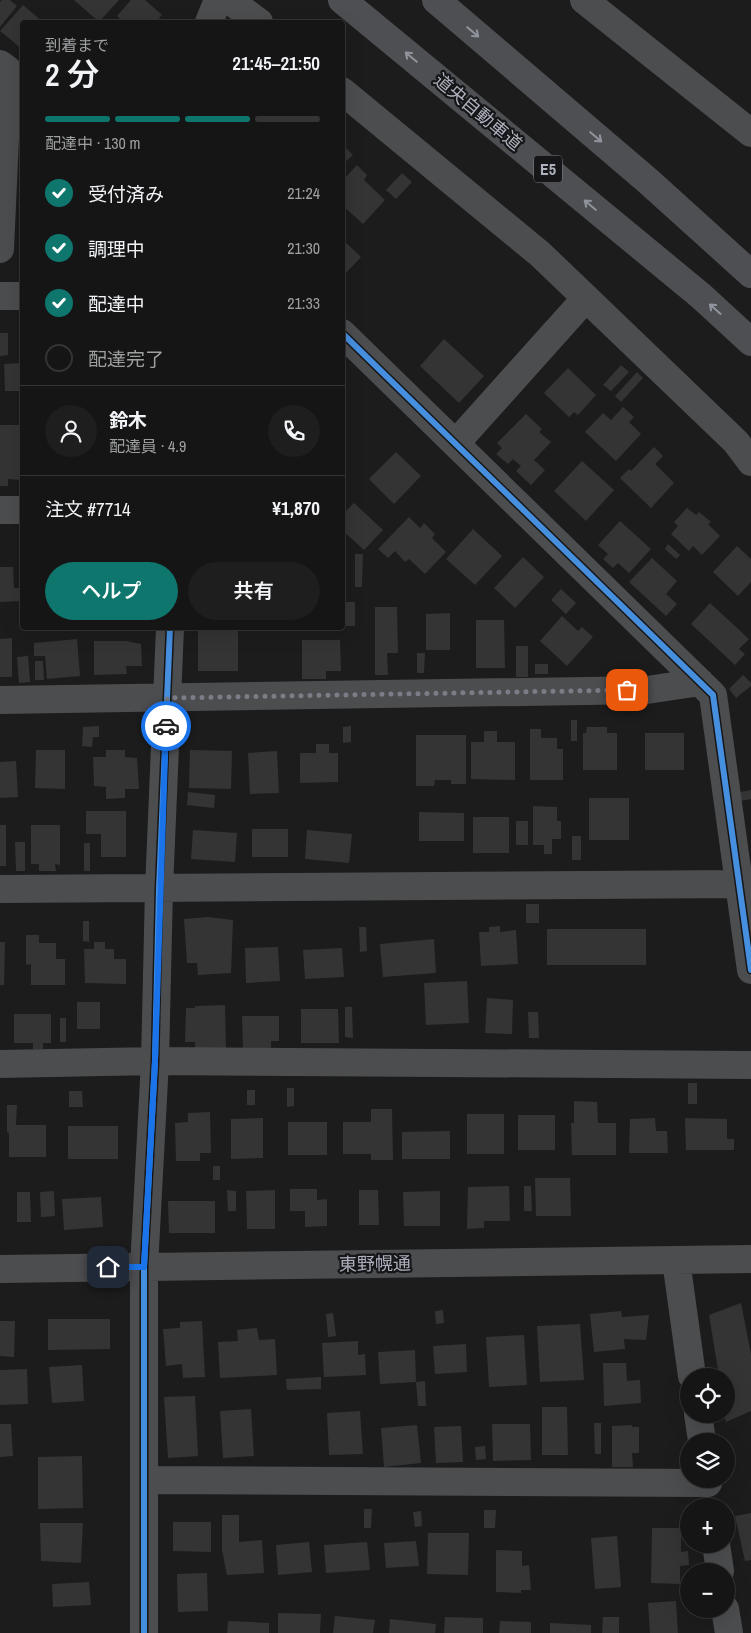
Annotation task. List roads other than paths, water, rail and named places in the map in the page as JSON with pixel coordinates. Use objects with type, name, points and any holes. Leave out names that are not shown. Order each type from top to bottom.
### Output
[{"type":"highway","name":"道央自動車道","points":[[342,0],[701,296],[751,342]]},
{"type":"highway","points":[[436,0],[648,181],[751,274]]},
{"type":"highway","points":[[648,181],[751,264]]},
{"type":"street","points":[[210,20],[218,0]]},
{"type":"street","points":[[229,0],[256,20]]},
{"type":"street","points":[[584,0],[751,133]]},
{"type":"street","points":[[0,64],[8,70],[0,249]]},
{"type":"street","points":[[345,93],[540,254],[736,442],[751,462]]},
{"type":"street","points":[[0,296],[20,296]]},
{"type":"street","points":[[456,444],[586,298]]},
{"type":"street","points":[[345,336],[713,695],[751,970]]},
{"type":"street","points":[[0,510],[20,510]]},
{"type":"street","points":[[144,1633],[144,1267],[155,1061],[159,889],[170,630]]},
{"type":"street","points":[[0,700],[647,690],[700,682]]},
{"type":"street","points":[[0,889],[739,884]]},
{"type":"street","points":[[0,1064],[155,1061],[751,1065]]},
{"type":"street","name":"東野幌通","points":[[0,1268],[751,1259]]},
{"type":"street","points":[[676,1260],[691,1368]]},
{"type":"street","points":[[144,1480],[709,1489]]},
{"type":"street","points":[[726,1618],[729,1633]]}]
